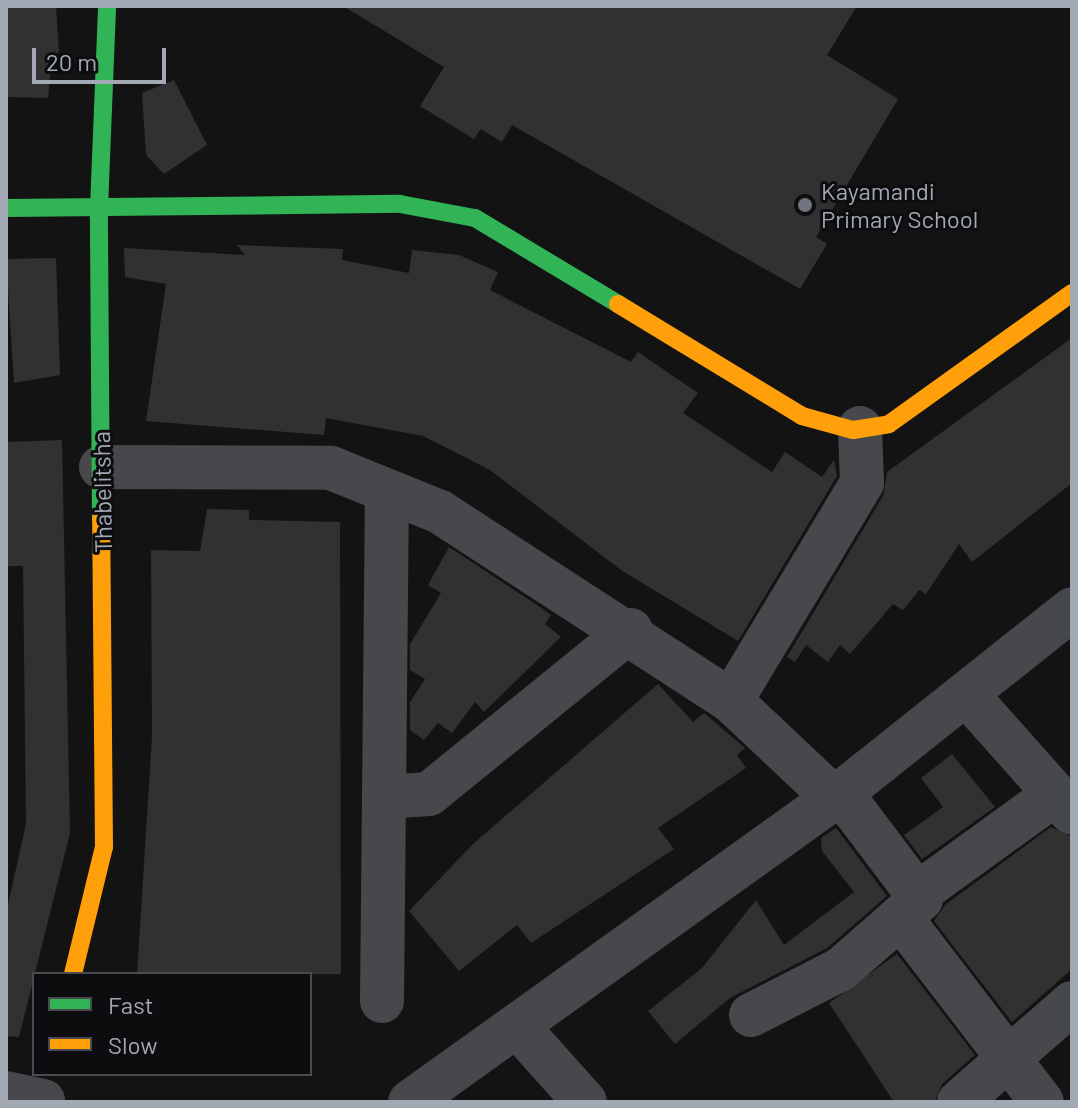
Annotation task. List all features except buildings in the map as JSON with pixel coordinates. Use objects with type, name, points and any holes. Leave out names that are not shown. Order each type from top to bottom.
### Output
[{"type":"street","name":"Thabelitsha","points":[[73,972],[104,847],[99,208],[107,6]]},
{"type":"street","points":[[6,208],[400,204],[475,218],[802,416],[860,428],[889,424],[1072,293]]},
{"type":"street","points":[[731,701],[862,483],[860,428]]},
{"type":"street","points":[[101,467],[331,468],[440,512],[631,630],[731,701],[838,796],[1008,1059],[1042,1102]]},
{"type":"street","points":[[382,1001],[387,491]]},
{"type":"street","points":[[410,1102],[838,796],[1072,609]]},
{"type":"street","points":[[384,797],[429,794],[631,630]]},
{"type":"street","points":[[751,1015],[841,969],[908,906],[1061,788],[966,694]]},
{"type":"street","points":[[959,1102],[1072,1003]]},
{"type":"street","points":[[517,1026],[585,1102]]},
{"type":"street","points":[[6,1093],[42,1102],[48,1076]]},
{"type":"traffic: fast","points":[[101,519],[99,208],[107,6]]},
{"type":"traffic: fast","points":[[6,208],[400,204],[475,218],[618,304]]},
{"type":"traffic: slow","points":[[618,304],[802,416],[853,430],[889,424],[1072,293]]},
{"type":"traffic: slow","points":[[73,972],[104,847],[101,519]]},
{"type":"place","name":"Kayamandi Primary School","points":[[805,205]]}]
